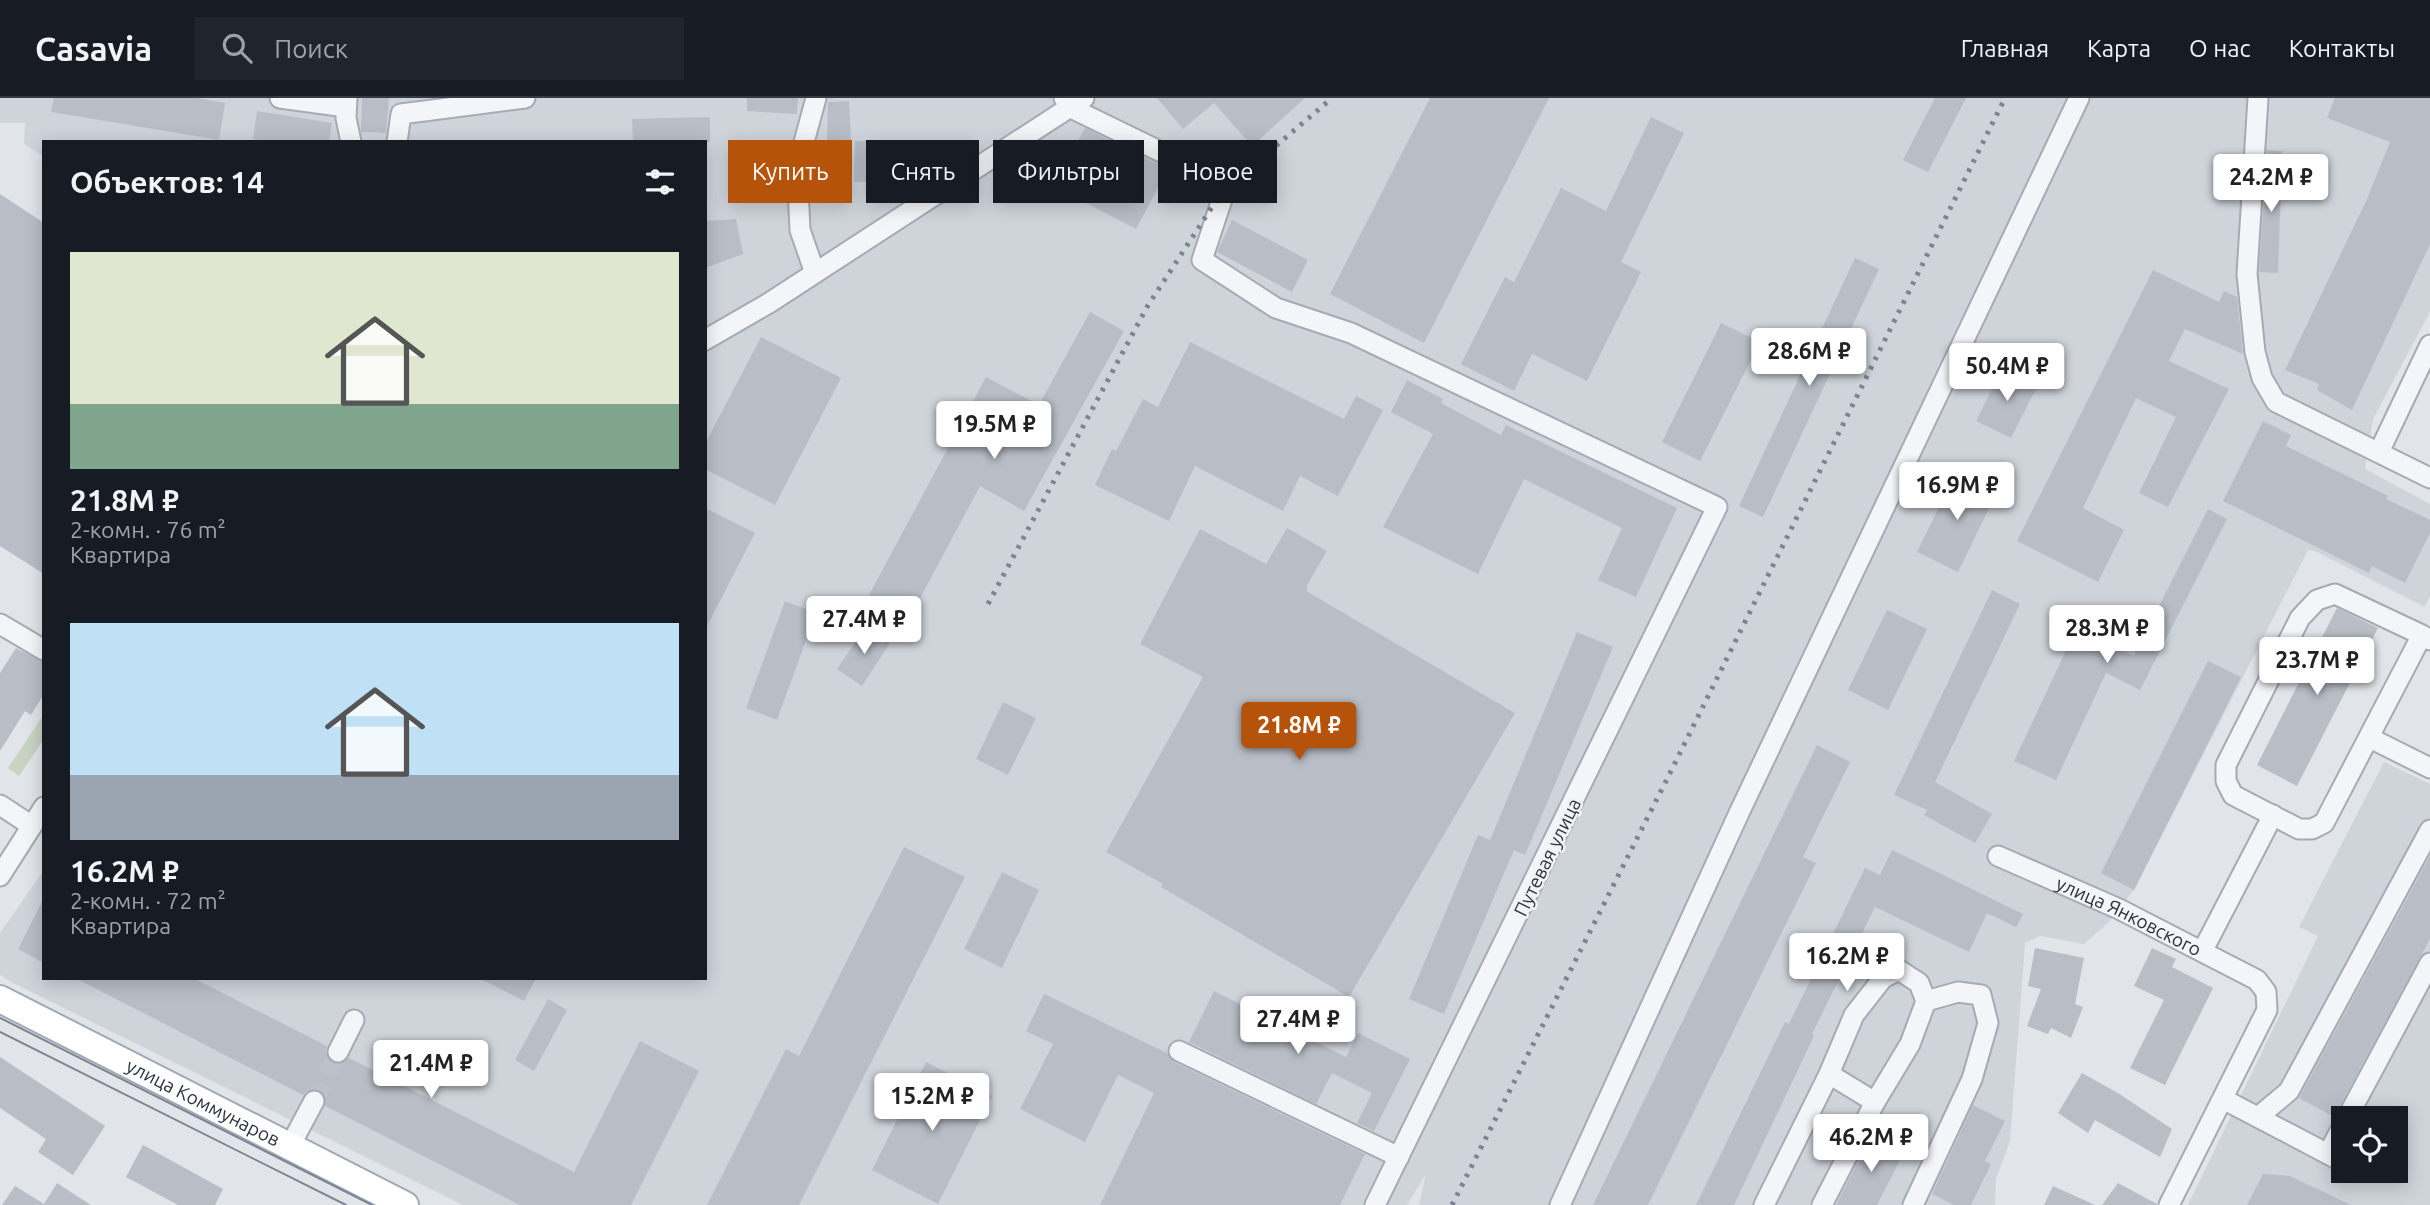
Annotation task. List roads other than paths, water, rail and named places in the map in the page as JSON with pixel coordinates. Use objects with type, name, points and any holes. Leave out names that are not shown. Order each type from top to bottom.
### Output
[{"type":"main road","name":"улица Коммунаров","points":[[0,999],[405,1205]]},
{"type":"street","points":[[280,98],[347,103],[351,140]]},
{"type":"street","points":[[397,140],[401,114],[526,98]]},
{"type":"street","points":[[815,273],[800,230],[797,168],[816,98]]},
{"type":"street","points":[[1560,1205],[1739,813],[2078,98]]},
{"type":"street","points":[[2258,98],[2247,274],[2255,352],[2262,378],[2276,402],[2430,478]]},
{"type":"street","points":[[707,339],[815,273],[1072,101]]},
{"type":"street","name":"Путевая улица","points":[[1072,101],[1227,184],[1202,260],[1276,308],[1351,333],[1717,507],[1375,1205]]},
{"type":"street","points":[[2379,452],[2430,345]]},
{"type":"street","points":[[2335,594],[2426,637],[2370,738],[2323,823],[2312,829],[2299,829],[2233,795],[2226,782],[2226,765],[2300,618],[2317,600],[2335,594]]},
{"type":"street","points":[[0,624],[42,649]]},
{"type":"street","points":[[2370,738],[2430,768]]},
{"type":"street","points":[[0,805],[32,825]]},
{"type":"street","points":[[0,876],[42,810]]},
{"type":"street","points":[[2203,950],[2273,815]]},
{"type":"street","points":[[2258,1117],[2289,1091],[2430,830]]},
{"type":"street","name":"улица Янковского","points":[[1998,856],[2119,909],[2257,980],[2266,992],[2267,1010],[2223,1099]]},
{"type":"street","points":[[2354,1106],[2425,983],[2430,962]]},
{"type":"street","points":[[1764,1205],[1829,1074],[1854,1016],[1883,978],[1899,970],[1919,983],[1926,1001],[1910,1044],[1875,1102],[1822,1205]]},
{"type":"street","points":[[1913,1205],[1972,1079],[1988,1023],[1981,995],[1958,992],[1926,1001]]},
{"type":"street","points":[[338,1052],[354,1020]]},
{"type":"street","points":[[1179,1051],[1399,1157]]},
{"type":"street","points":[[1829,1074],[1875,1102]]},
{"type":"street","points":[[2169,1205],[2223,1099],[2331,1156]]},
{"type":"street","points":[[290,1146],[314,1101]]},
{"type":"tunnel","points":[[314,1101],[338,1052]]},
{"type":"tram line","points":[[0,1018],[372,1205]]},
{"type":"tram line","points":[[0,1032],[346,1205]]},
{"type":"railway","points":[[988,604],[1147,307],[1227,184],[1332,98]]},
{"type":"railway","points":[[1452,1205],[2005,98]]}]
